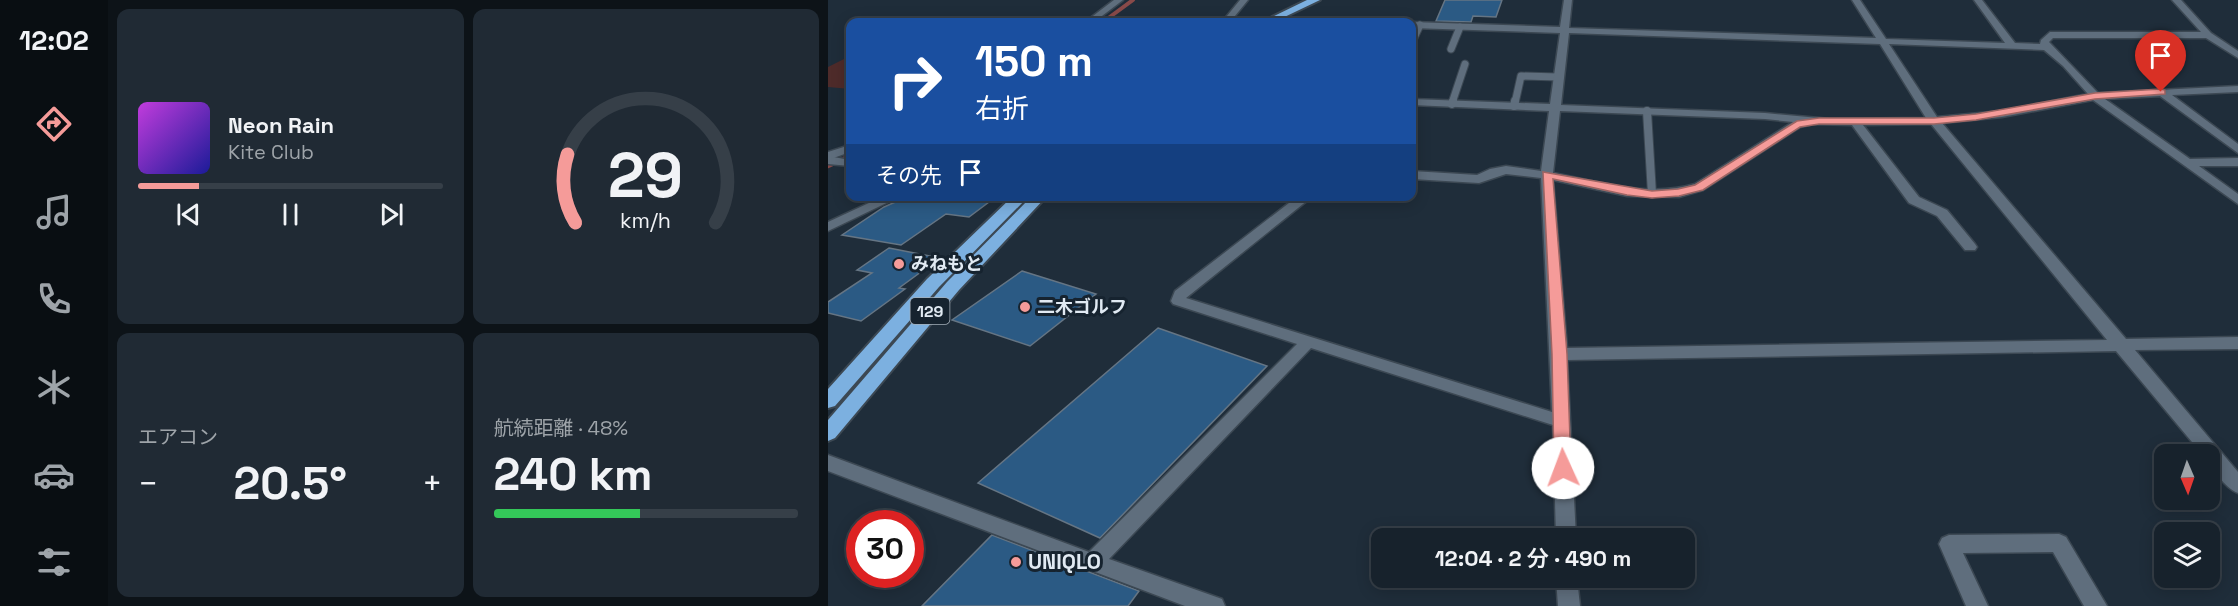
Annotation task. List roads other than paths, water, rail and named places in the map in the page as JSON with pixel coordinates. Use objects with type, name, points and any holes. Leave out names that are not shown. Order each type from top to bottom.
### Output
[{"type":"highway","points":[[1277,18],[1315,0]]},
{"type":"highway","points":[[1293,18],[1329,0]]},
{"type":"highway","name":"129","points":[[828,401],[933,283],[1017,201]]},
{"type":"highway","name":"129","points":[[828,433],[953,286],[1035,201]]},
{"type":"street","points":[[1094,18],[1119,0]]},
{"type":"street","points":[[1229,18],[1244,0]]},
{"type":"street","points":[[1566,528],[1559,354],[1547,175],[1568,0]]},
{"type":"street","points":[[1856,0],[1934,121],[2238,485]]},
{"type":"street","points":[[1978,0],[2012,46]]},
{"type":"street","points":[[2176,0],[2208,35],[2238,55]]},
{"type":"street","points":[[1416,25],[2046,47],[2066,64],[2095,96],[2238,200]]},
{"type":"street","points":[[2046,47],[2045,39],[2050,35],[2208,35]]},
{"type":"street","points":[[1416,102],[1647,111],[1819,121],[1934,121],[2002,114],[2095,96],[2238,89]]},
{"type":"street","points":[[2161,92],[2238,150]]},
{"type":"street","points":[[1416,175],[1479,179],[1494,172],[1506,170],[1547,175],[1627,192],[1679,193],[1699,187],[1797,124],[1819,121]]},
{"type":"street","points":[[1855,122],[1914,200],[1942,213],[1970,247]]},
{"type":"street","points":[[829,159],[846,150]]},
{"type":"street","points":[[829,159],[846,162]]},
{"type":"street","points":[[2188,163],[2238,162]]},
{"type":"street","points":[[828,227],[884,201]]},
{"type":"street","points":[[1301,201],[1180,294],[1178,301],[1561,421]]},
{"type":"street","points":[[1092,563],[1307,343]]},
{"type":"street","points":[[1559,354],[2238,343]]},
{"type":"street","points":[[828,463],[1092,563],[1214,606]]},
{"type":"street","points":[[1977,606],[1949,544],[2059,543],[2096,606]]},
{"type":"street","points":[[1568,588],[1569,606]]},
{"type":"lane","points":[[1451,49],[1460,27]]},
{"type":"lane","points":[[1452,104],[1465,64]]},
{"type":"lane","points":[[1514,106],[1521,76],[1558,77]]},
{"type":"lane","points":[[1647,111],[1652,194]]},
{"type":"waterway","points":[[1108,18],[1133,0]]},
{"type":"waterway","points":[[828,166],[846,158]]},
{"type":"place","name":"みねもと","points":[[899,264]]},
{"type":"place","name":"二木ゴルフ","points":[[1025,307]]},
{"type":"place","name":"UNIQLO","points":[[1016,562]]}]
